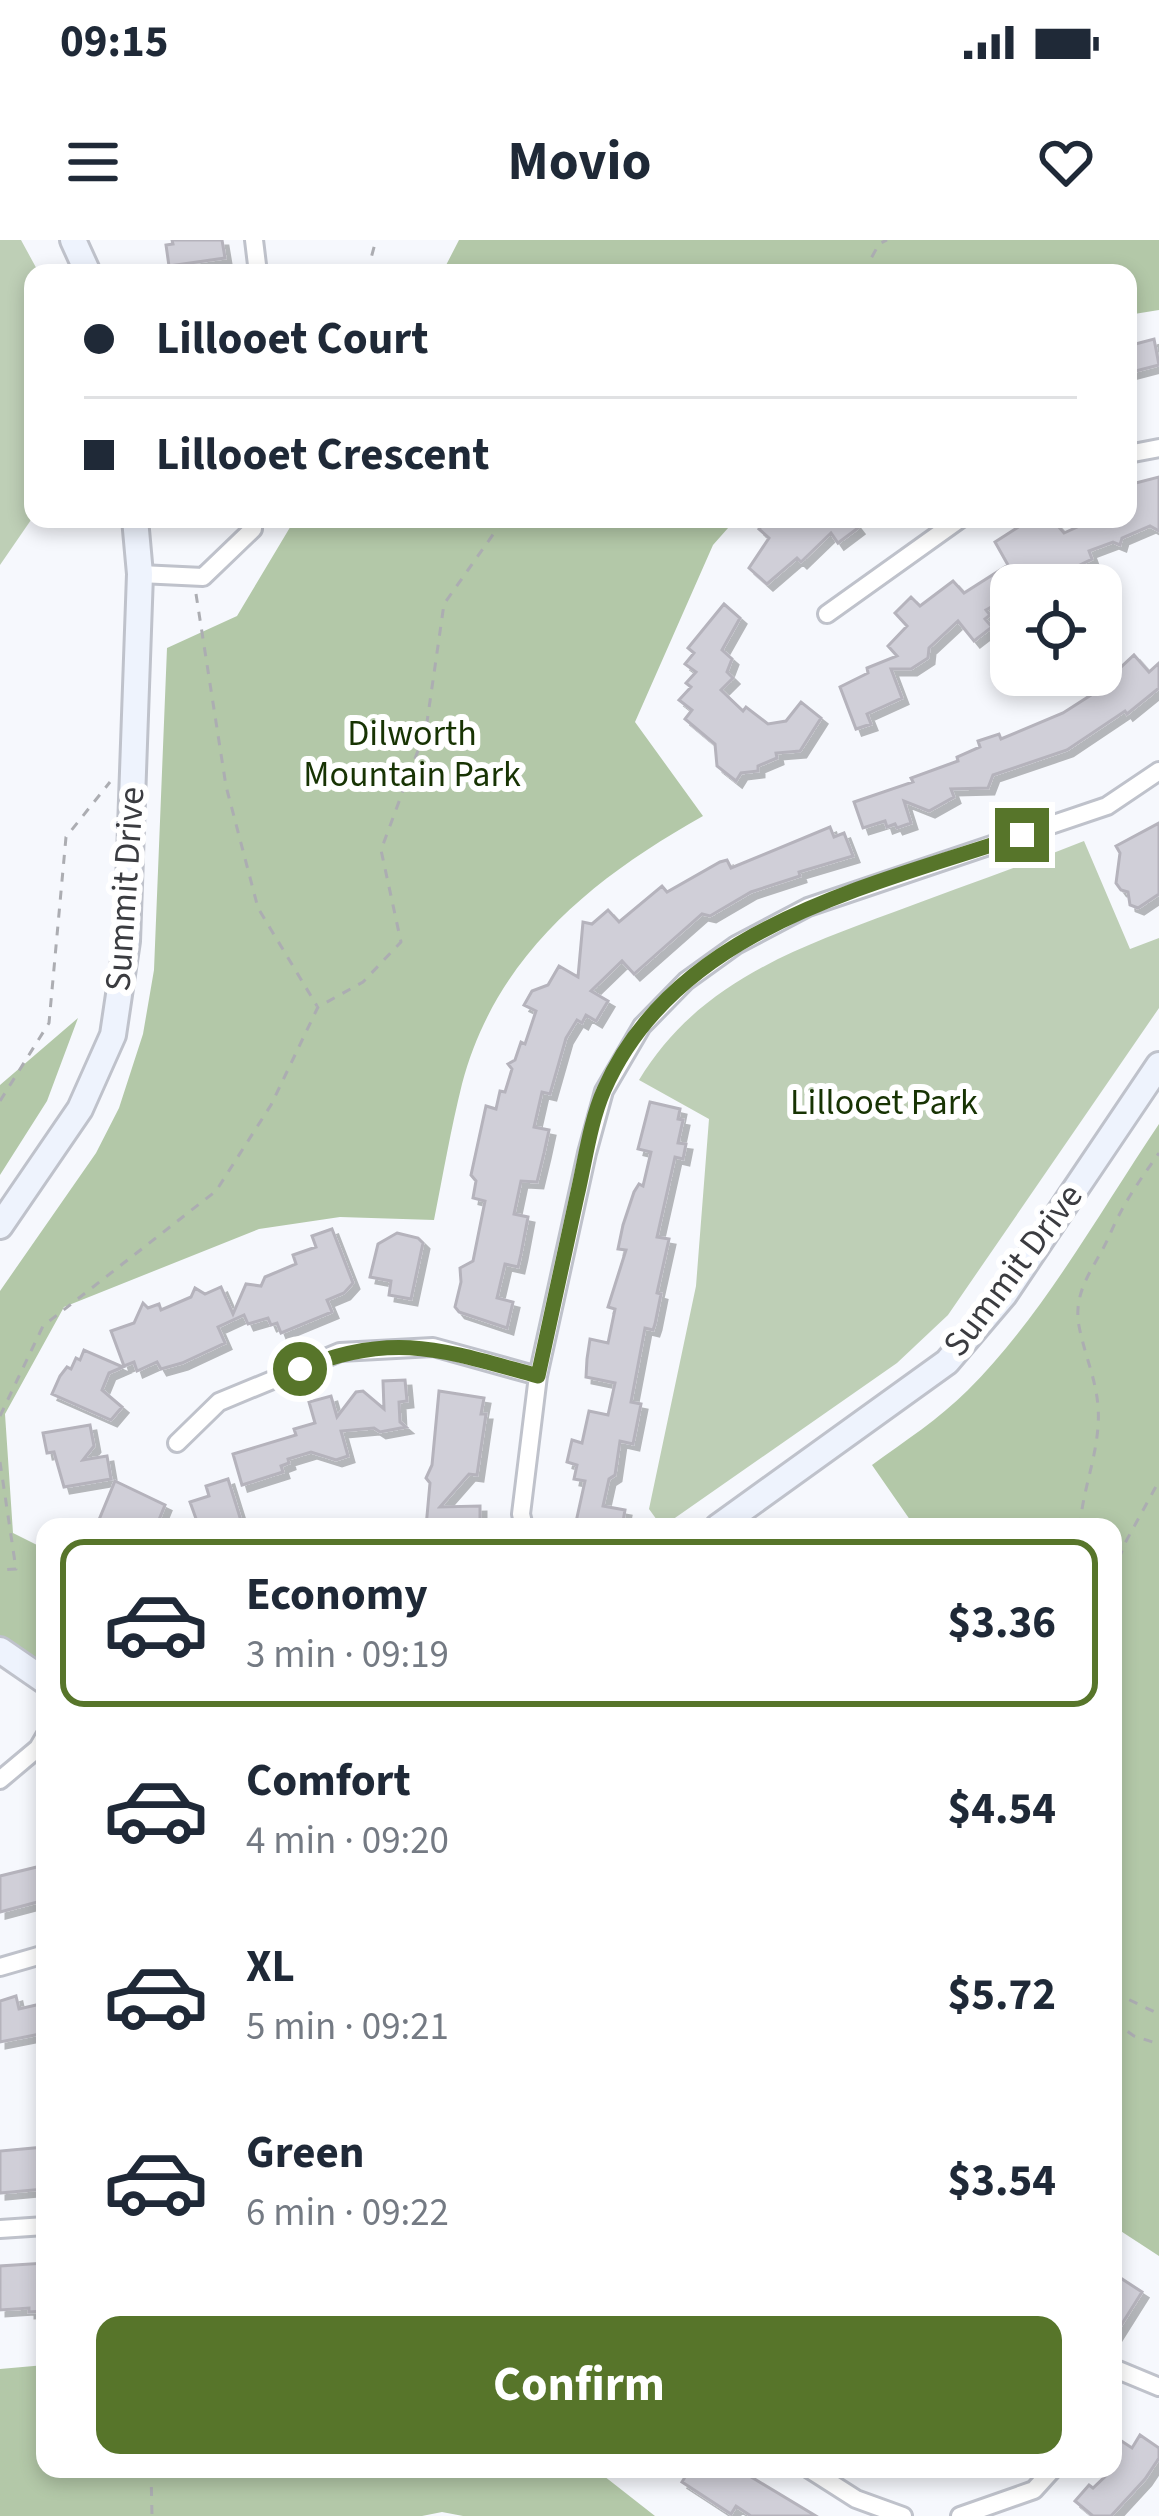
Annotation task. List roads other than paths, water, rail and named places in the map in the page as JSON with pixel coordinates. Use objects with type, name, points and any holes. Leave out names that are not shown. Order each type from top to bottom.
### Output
[{"type":"street","name":"Summit Drive","points":[[0,1226],[80,1109],[113,1035],[127,941],[140,574],[135,528]]},
{"type":"street","points":[[140,574],[203,577],[253,528]]},
{"type":"street","points":[[827,614],[947,528]]},
{"type":"street","points":[[522,1518],[538,1376],[586,1153],[604,1090],[642,1026],[686,981],[736,945],[808,908],[1107,806],[1159,771]]},
{"type":"street","name":"Summit Drive","points":[[731,1518],[947,1363],[1004,1295],[1159,1065]]},
{"type":"street","points":[[177,1443],[219,1402],[340,1352],[433,1347],[538,1376]]},
{"type":"street","points":[[0,1650],[36,1675]]},
{"type":"street","points":[[0,1780],[36,1750]]},
{"type":"street","points":[[0,1967],[36,1957]]},
{"type":"street","points":[[0,2229],[36,2227]]},
{"type":"street","points":[[1122,2374],[1159,2386]]},
{"type":"street","points":[[822,2478],[856,2499],[903,2516]]},
{"type":"street","points":[[959,2516],[1034,2490],[1044,2478]]},
{"type":"park label","name":"Dilworth Mountain Park","points":[[412,754]]},
{"type":"park label","name":"Lillooet Park","points":[[884,1102]]}]
